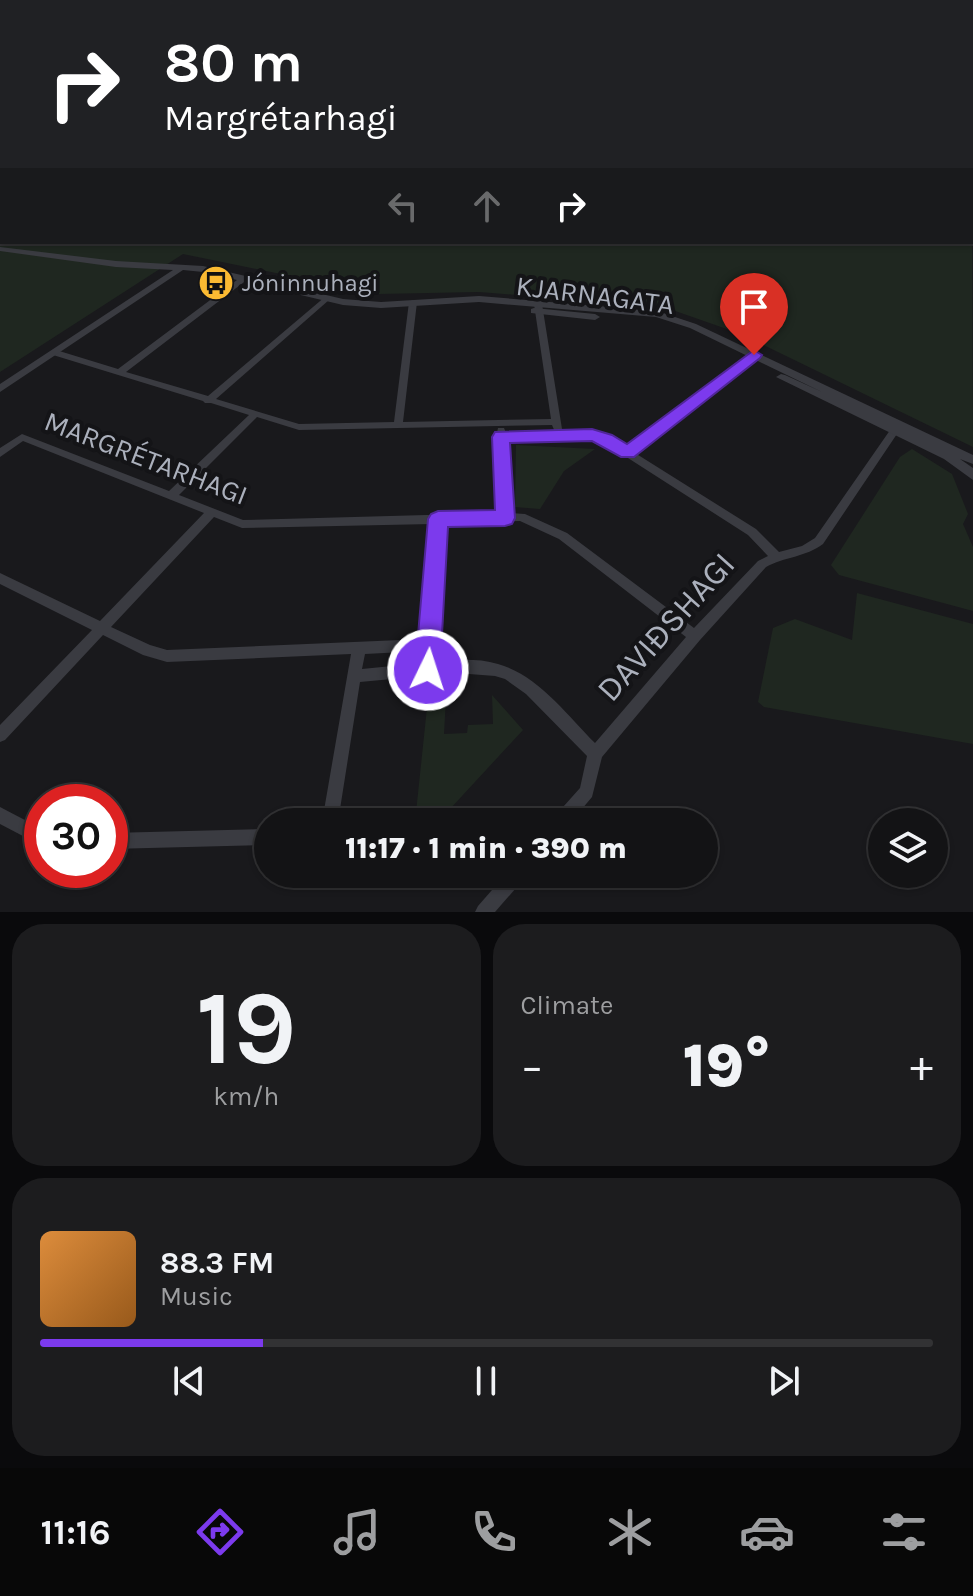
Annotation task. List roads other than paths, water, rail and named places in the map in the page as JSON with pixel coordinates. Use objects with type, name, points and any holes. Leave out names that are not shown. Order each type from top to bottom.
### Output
[{"type":"street","name":"KJARNAGATA","points":[[0,249],[180,269],[360,310],[413,305],[539,308],[669,324],[751,357],[973,460]]},
{"type":"street","points":[[0,389],[180,269]]},
{"type":"street","points":[[119,373],[241,281]]},
{"type":"street","points":[[208,401],[323,301]]},
{"type":"street","points":[[398,426],[413,305]]},
{"type":"street","points":[[539,308],[557,435]]},
{"type":"street","points":[[56,353],[299,427],[556,422]]},
{"type":"street","points":[[628,453],[751,357]]},
{"type":"street","points":[[171,496],[254,415]]},
{"type":"street","points":[[500,424],[505,518]]},
{"type":"street","name":"KJARNAGATA","points":[[897,427],[948,456],[973,475]]},
{"type":"street","name":"DAVIÐSHAGI","points":[[573,808],[587,792],[595,754],[695,636],[762,564],[819,541],[897,427]]},
{"type":"street","points":[[501,437],[598,436],[752,532],[776,556]]},
{"type":"street","name":"MARGRÉTARHAGI","points":[[0,453],[22,437],[242,524],[521,517],[563,536],[695,636]]},
{"type":"street","points":[[0,735],[212,512]]},
{"type":"street","points":[[428,670],[438,519]]},
{"type":"street","points":[[0,578],[148,651],[167,656],[430,645]]},
{"type":"street","points":[[332,808],[359,648]]},
{"type":"street","points":[[355,676],[480,667],[508,674],[595,754]]},
{"type":"street","points":[[0,815],[24,828]]},
{"type":"street","points":[[128,841],[254,837]]},
{"type":"street","points":[[484,912],[505,888]]},
{"type":"place","name":"Jóninnuhagi","points":[[216,283]]}]
